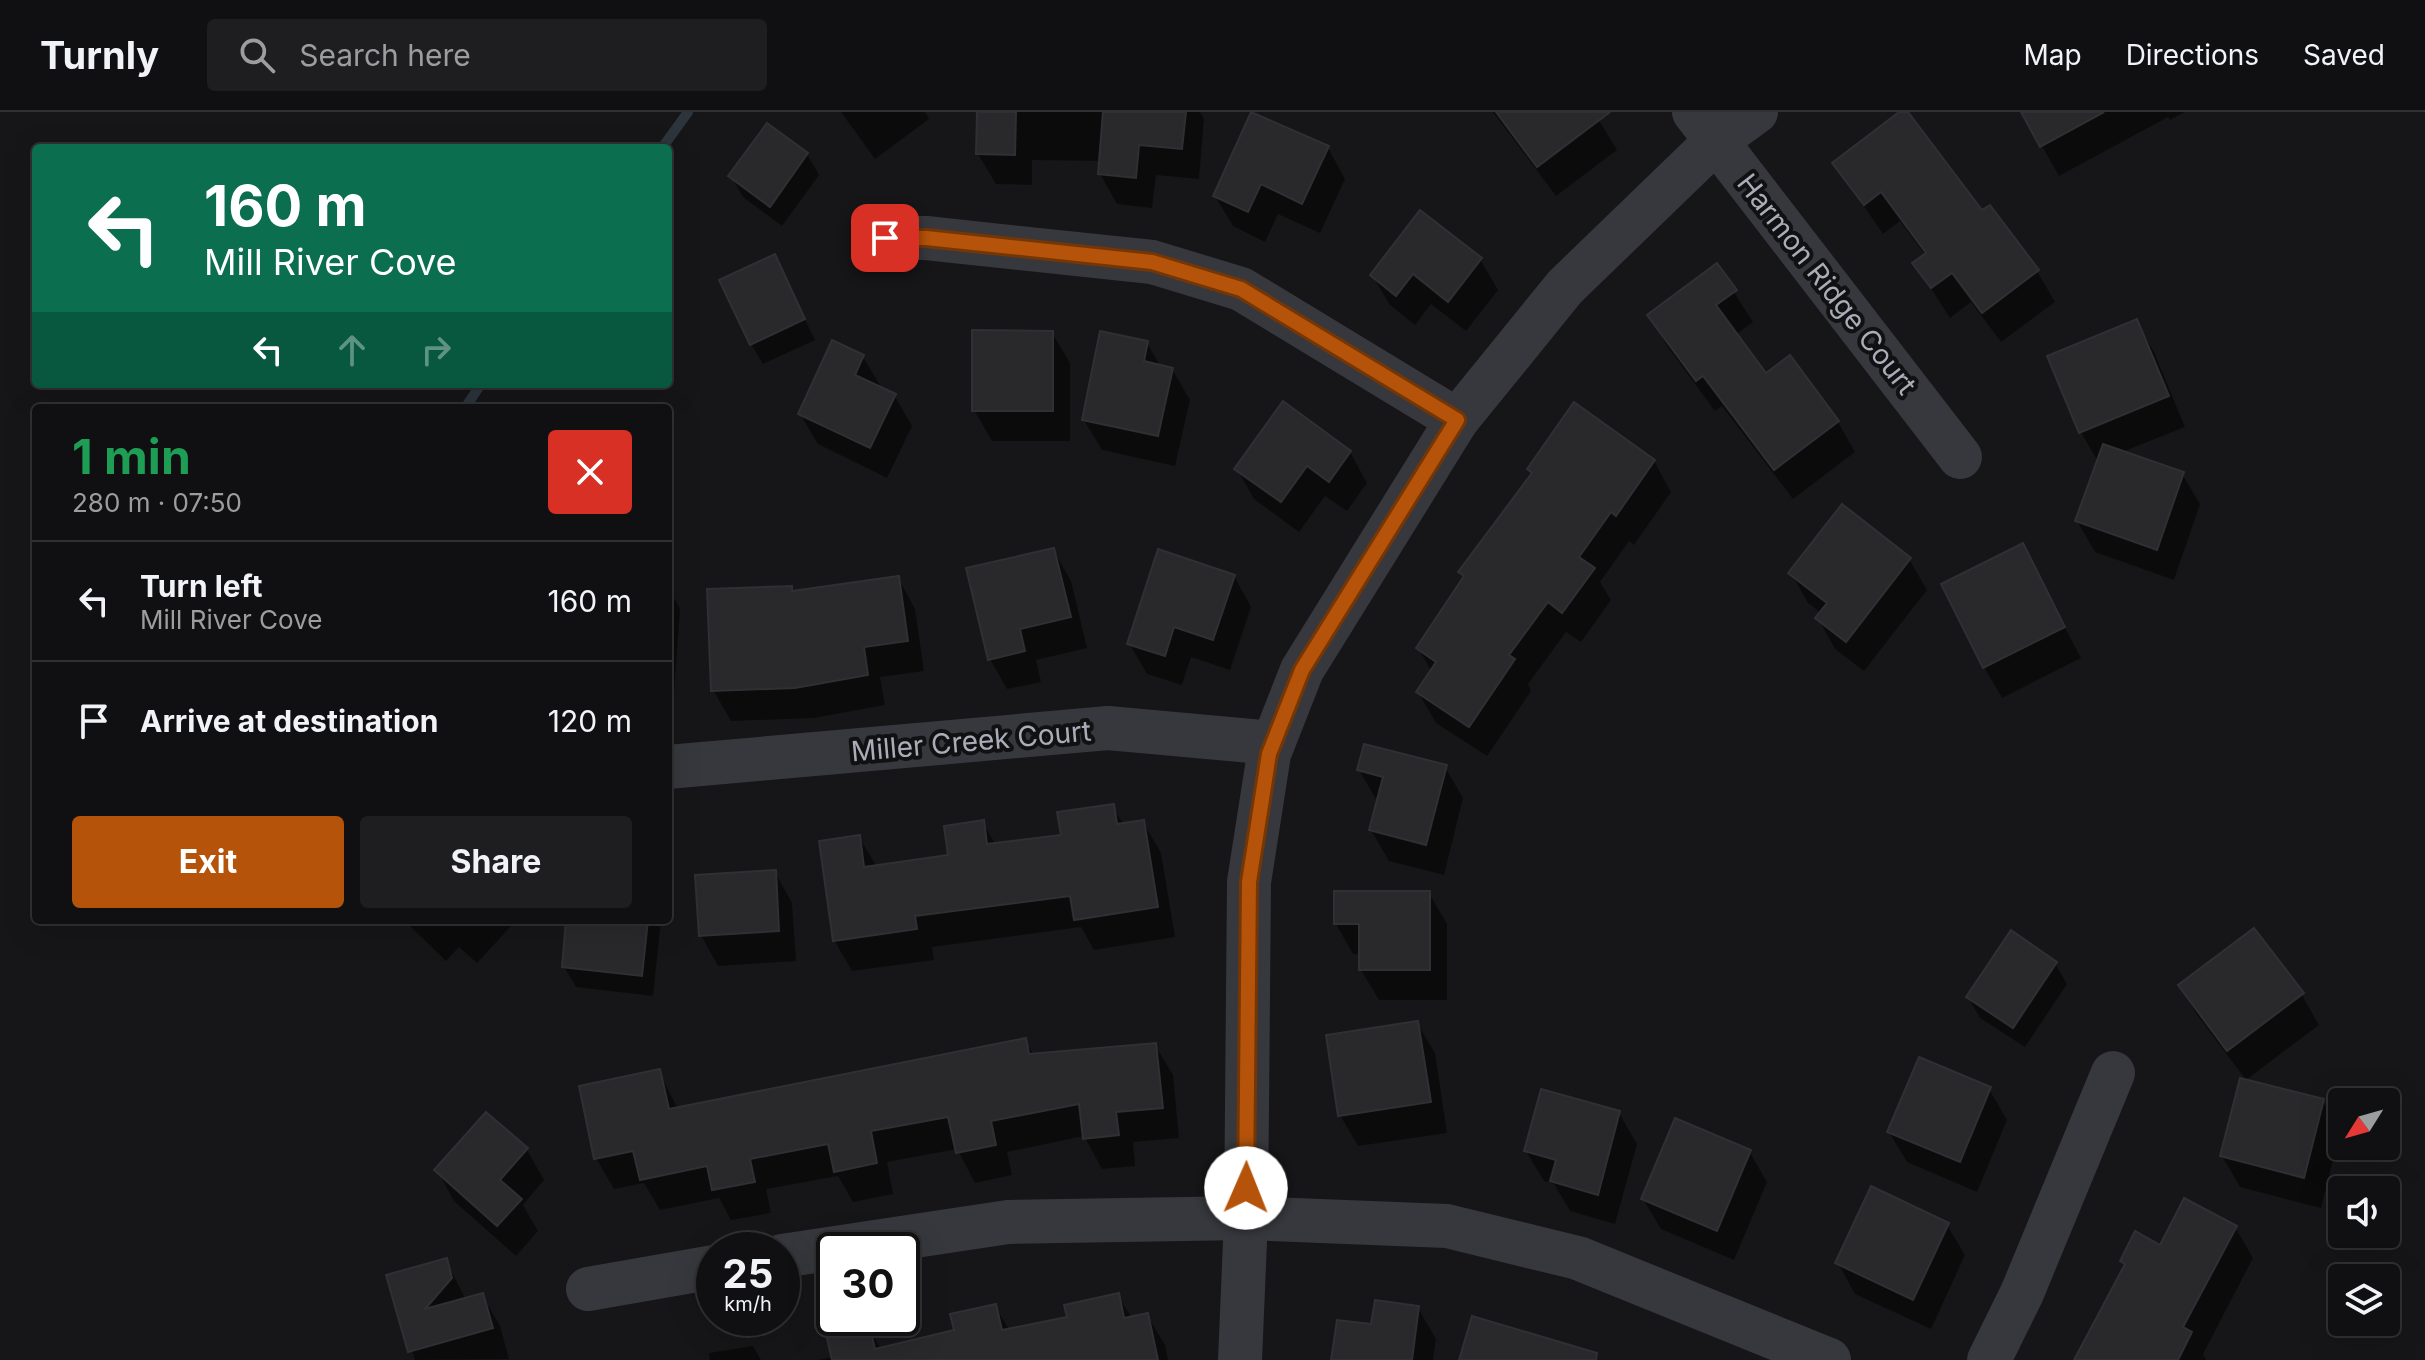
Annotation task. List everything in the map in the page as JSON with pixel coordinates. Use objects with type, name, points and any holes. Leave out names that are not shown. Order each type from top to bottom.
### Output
[{"type":"street","points":[[1240,1360],[1246,1218],[1249,882],[1273,743],[1302,670],[1457,420],[1565,287],[1705,126],[1756,112]]},
{"type":"street","name":"Harmon Ridge Court","points":[[1705,126],[1960,457]]},
{"type":"street","points":[[885,238],[926,238],[1152,262],[1241,289],[1457,420]]},
{"type":"street","name":"Miller Creek Court","points":[[672,767],[913,748],[1108,728],[1273,743]]},
{"type":"street","points":[[1989,1360],[2022,1293],[2113,1073]]},
{"type":"street","points":[[800,1253],[1008,1222],[1246,1218],[1447,1226],[1578,1258],[1829,1360]]},
{"type":"street","points":[[588,1289],[696,1270]]},
{"type":"building","points":[[977,112],[1016,112],[1015,155],[976,154]]},
{"type":"building","points":[[1103,112],[1186,112],[1182,149],[1139,145],[1136,178],[1098,174]]},
{"type":"building","points":[[1251,112],[1329,146],[1302,204],[1261,184],[1248,212],[1213,196]]},
{"type":"building","points":[[1496,112],[1610,112],[1537,167]]},
{"type":"building","points":[[1899,112],[1908,112],[1982,210],[1990,205],[2039,270],[1982,313],[1952,273],[1931,288],[1912,263],[1926,253],[1881,192],[1864,205],[1832,163]]},
{"type":"building","points":[[2021,112],[2104,112],[2040,147]]},
{"type":"building","points":[[767,123],[808,153],[770,207],[728,176]]},
{"type":"building","points":[[1420,210],[1482,258],[1448,302],[1413,274],[1396,296],[1370,275]]},
{"type":"building","points":[[775,254],[805,319],[750,345],[719,280]]},
{"type":"building","points":[[1717,263],[1737,290],[1716,305],[1766,373],[1790,355],[1839,421],[1774,470],[1703,376],[1696,381],[1647,315]]},
{"type":"building","points":[[2137,319],[2169,396],[2079,433],[2047,356]]},
{"type":"building","points":[[972,330],[1053,331],[1053,411],[972,411]]},
{"type":"building","points":[[1100,331],[1148,341],[1144,361],[1173,368],[1158,436],[1082,420]]},
{"type":"building","points":[[832,340],[864,355],[855,375],[896,394],[870,448],[798,414]]},
{"type":"building","points":[[1283,401],[1351,451],[1329,482],[1307,466],[1281,502],[1234,469]]},
{"type":"building","points":[[1574,402],[1655,460],[1616,516],[1611,512],[1579,557],[1595,568],[1562,613],[1548,602],[1509,655],[1515,659],[1469,727],[1416,692],[1436,662],[1416,648],[1464,576],[1458,572],[1532,473],[1527,469]]},
{"type":"building","points":[[2103,444],[2184,472],[2157,550],[2075,521]]},
{"type":"building","points":[[1842,504],[1911,558],[1846,642],[1815,618],[1827,603],[1788,573]]},
{"type":"building","points":[[2023,543],[2065,627],[1983,668],[1941,584]]},
{"type":"building","points":[[1054,548],[1071,617],[1020,629],[1025,651],[988,660],[966,568]]},
{"type":"building","points":[[1158,549],[1235,575],[1213,640],[1174,627],[1165,656],[1127,644]]},
{"type":"building","points":[[899,576],[908,641],[864,647],[868,675],[795,688],[711,691],[707,589],[792,586],[792,591]]},
{"type":"building","points":[[1364,744],[1447,765],[1426,845],[1369,830],[1383,777],[1357,770]]},
{"type":"building","points":[[1114,804],[1117,824],[1144,820],[1158,907],[1074,920],[1070,896],[915,916],[917,929],[833,941],[819,841],[860,835],[864,867],[948,855],[944,826],[984,820],[987,844],[1061,835],[1057,812]]},
{"type":"building","points":[[776,870],[779,931],[699,936],[695,875]]},
{"type":"building","points":[[1334,891],[1430,891],[1430,970],[1359,970],[1359,924],[1334,924]]},
{"type":"building","points":[[566,924],[648,924],[642,976],[562,967]]},
{"type":"building","points":[[2254,928],[2304,993],[2227,1051],[2178,985]]},
{"type":"building","points":[[2011,930],[2057,962],[2013,1028],[1966,997]]},
{"type":"building","points":[[1418,1021],[1431,1102],[1338,1116],[1326,1035]]},
{"type":"building","points":[[1026,1038],[1029,1054],[1156,1043],[1163,1108],[1116,1112],[1119,1135],[1083,1139],[1079,1104],[991,1121],[996,1145],[956,1153],[948,1117],[871,1131],[877,1163],[834,1172],[828,1144],[750,1159],[755,1182],[712,1190],[707,1166],[640,1180],[633,1151],[594,1159],[579,1086],[660,1069],[669,1109]]},
{"type":"building","points":[[1919,1057],[1991,1087],[1960,1162],[1887,1132]]},
{"type":"building","points":[[2240,1078],[2324,1099],[2304,1178],[2220,1156]]},
{"type":"building","points":[[1541,1089],[1620,1111],[1598,1195],[1550,1181],[1556,1160],[1524,1151]]},
{"type":"building","points":[[486,1112],[528,1148],[500,1180],[522,1199],[497,1226],[434,1170]]},
{"type":"building","points":[[1675,1118],[1751,1150],[1717,1231],[1641,1199]]},
{"type":"building","points":[[1871,1186],[1949,1223],[1913,1300],[1835,1263]]},
{"type":"building","points":[[2184,1198],[2237,1226],[2183,1327],[2192,1332],[2178,1360],[2074,1360],[2125,1264],[2120,1261],[2135,1231],[2160,1245]]},
{"type":"building","points":[[447,1258],[452,1278],[425,1309],[483,1293],[493,1328],[408,1352],[386,1275]]},
{"type":"building","points":[[1119,1293],[1124,1318],[1148,1313],[1158,1360],[832,1360],[826,1336],[872,1336],[875,1349],[954,1330],[950,1314],[996,1304],[1002,1330],[1067,1317],[1064,1305]]},
{"type":"building","points":[[1375,1300],[1419,1306],[1412,1360],[1331,1360],[1337,1320],[1371,1324]]},
{"type":"building","points":[[1472,1316],[1597,1353],[1596,1360],[1459,1360]]},
{"type":"waterway","points":[[665,144],[688,112]]},
{"type":"waterway","points":[[468,404],[478,388]]},
{"type":"route","points":[[885,238],[926,238],[1152,262],[1241,289],[1457,420],[1302,670],[1269,754],[1249,882],[1246,1188]]}]
